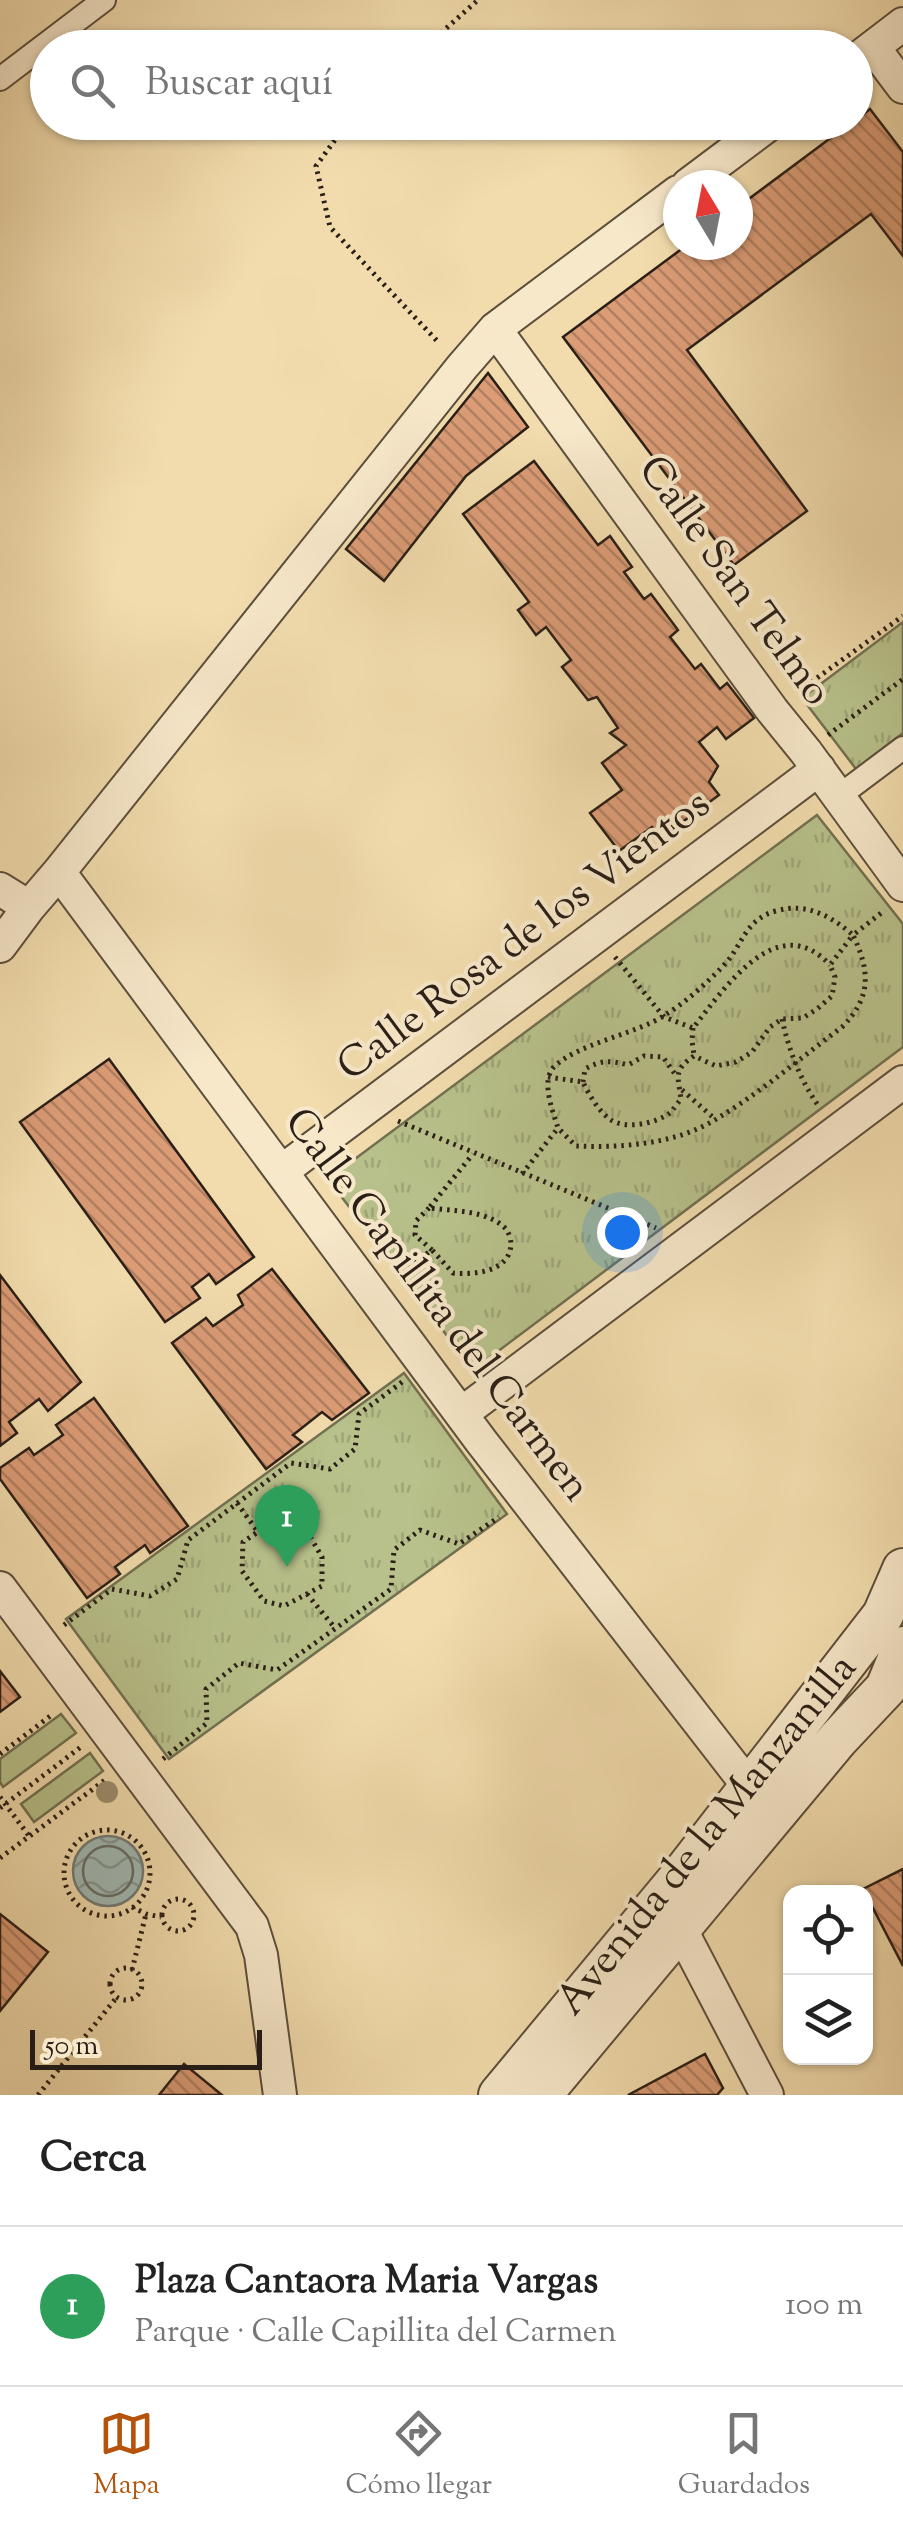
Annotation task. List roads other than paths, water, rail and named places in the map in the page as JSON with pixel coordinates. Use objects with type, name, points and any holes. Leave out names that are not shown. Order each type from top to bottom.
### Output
[{"type":"street","points":[[65,30],[104,0]]},
{"type":"street","points":[[873,46],[903,24]]},
{"type":"street","points":[[0,80],[30,57]]},
{"type":"street","points":[[873,61],[903,87]]},
{"type":"street","points":[[708,170],[748,140]]},
{"type":"street","points":[[0,946],[495,328],[663,203]]},
{"type":"street","name":"Calle San Telmo","points":[[495,328],[838,796],[897,895]]},
{"type":"street","points":[[838,796],[903,748]]},
{"type":"street","name":"Calle Rosa de los Vientos","points":[[282,1172],[596,936],[812,761]]},
{"type":"street","name":"Calle Capillita del Carmen","points":[[59,872],[461,1414],[750,1788]]},
{"type":"street","points":[[0,889],[29,906]]},
{"type":"street","points":[[461,1414],[903,1082]]},
{"type":"street","name":"Avenida de la Manzanilla","points":[[499,2095],[680,1877],[883,1615],[903,1569]]},
{"type":"street","points":[[0,1588],[252,1926],[262,1955],[280,2095]]},
{"type":"street","name":"Avenida de la Manzanilla","points":[[541,2095],[838,1739],[894,1681],[903,1647]]},
{"type":"street","points":[[680,1930],[767,2095]]},
{"type":"water","points":[[108,1836],[133,1846],[143,1871],[133,1896],[108,1906],[83,1896],[73,1871],[83,1846]]},
{"type":"place","name":"Plaza Cantaora Maria Vargas","points":[[287,1567]]}]
